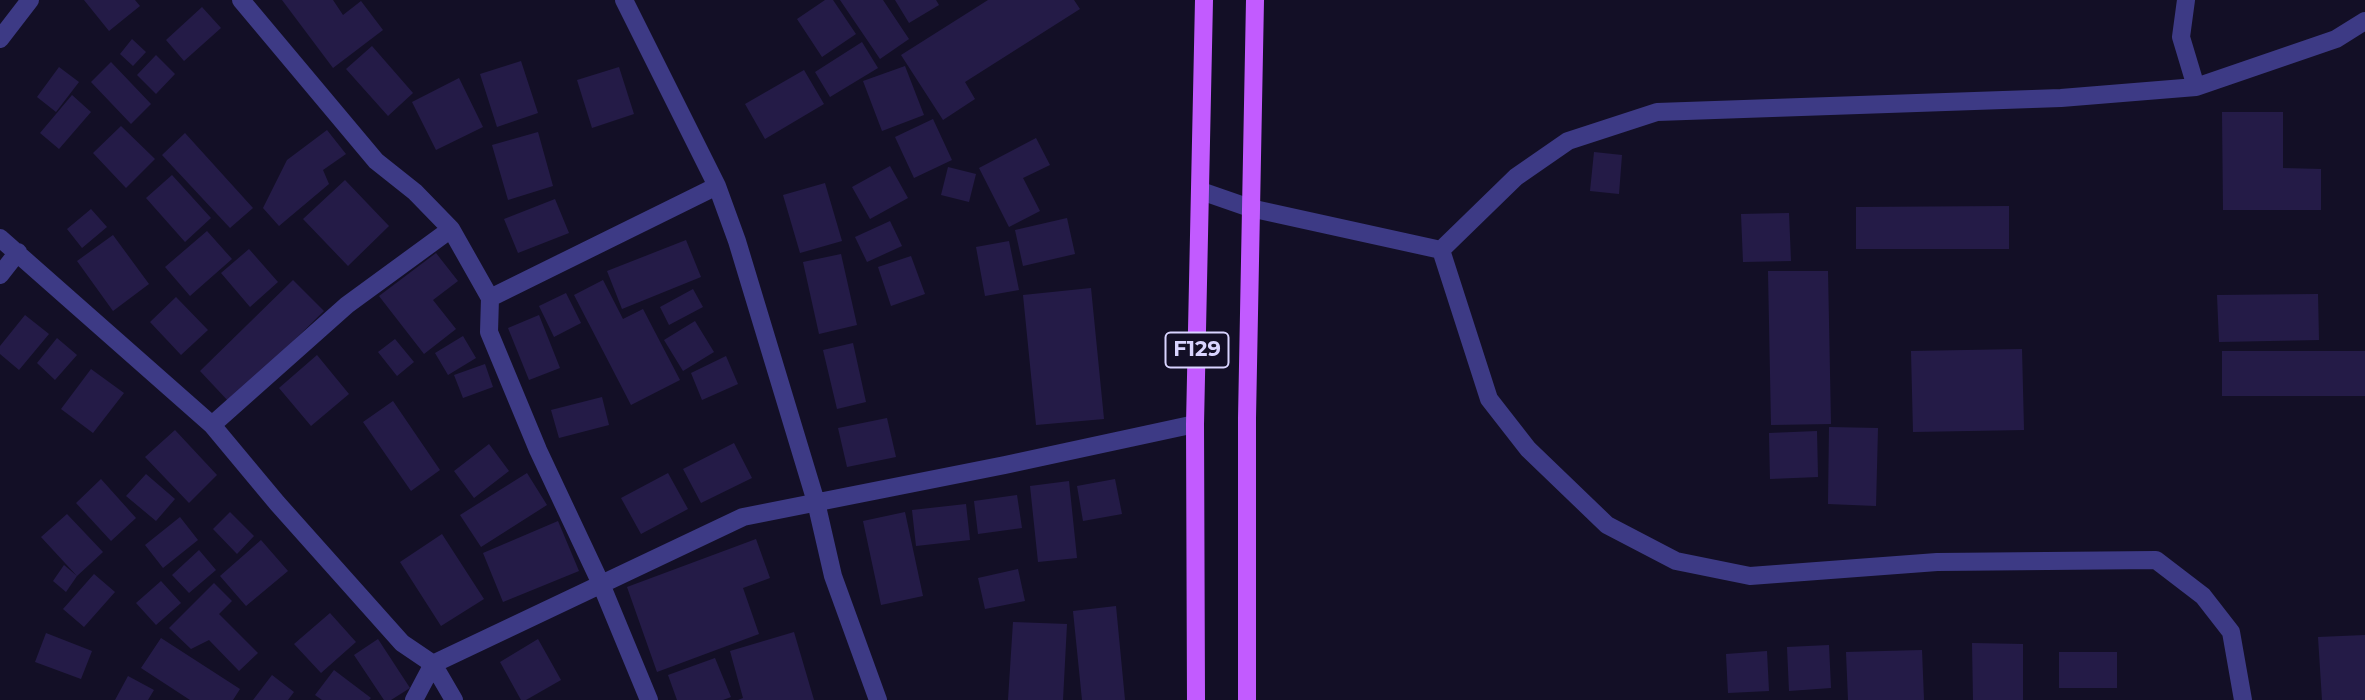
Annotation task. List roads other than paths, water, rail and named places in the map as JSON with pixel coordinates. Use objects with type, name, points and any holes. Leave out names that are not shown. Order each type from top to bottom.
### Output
[{"type":"main road","name":"F129","points":[[1196,700],[1195,424],[1204,0]]},
{"type":"main road","name":"F129","points":[[1247,700],[1250,208],[1255,0]]},
{"type":"street","points":[[0,39],[30,0]]},
{"type":"street","points":[[241,0],[376,161],[415,192],[450,229],[490,299],[489,332],[538,450],[601,584],[649,700]]},
{"type":"street","points":[[624,0],[716,186],[737,242],[816,502],[833,576],[878,700]]},
{"type":"street","points":[[2186,0],[2181,37],[2196,87]]},
{"type":"street","points":[[1441,250],[1516,177],[1568,141],[1657,112],[2062,98],[2196,87],[2336,39],[2365,21]]},
{"type":"street","points":[[490,299],[716,186]]},
{"type":"street","points":[[1200,191],[1250,208],[1441,250]]},
{"type":"street","points":[[212,425],[347,305],[450,229]]},
{"type":"street","points":[[0,238],[212,425],[277,503],[402,643],[433,664],[453,700]]},
{"type":"street","points":[[1441,250],[1489,399],[1528,449],[1607,525],[1676,561],[1750,576],[1937,562],[2156,559],[2203,596],[2231,632],[2243,700]]},
{"type":"street","points":[[0,275],[18,252]]},
{"type":"street","points":[[414,700],[433,664],[743,517],[1195,424]]}]
